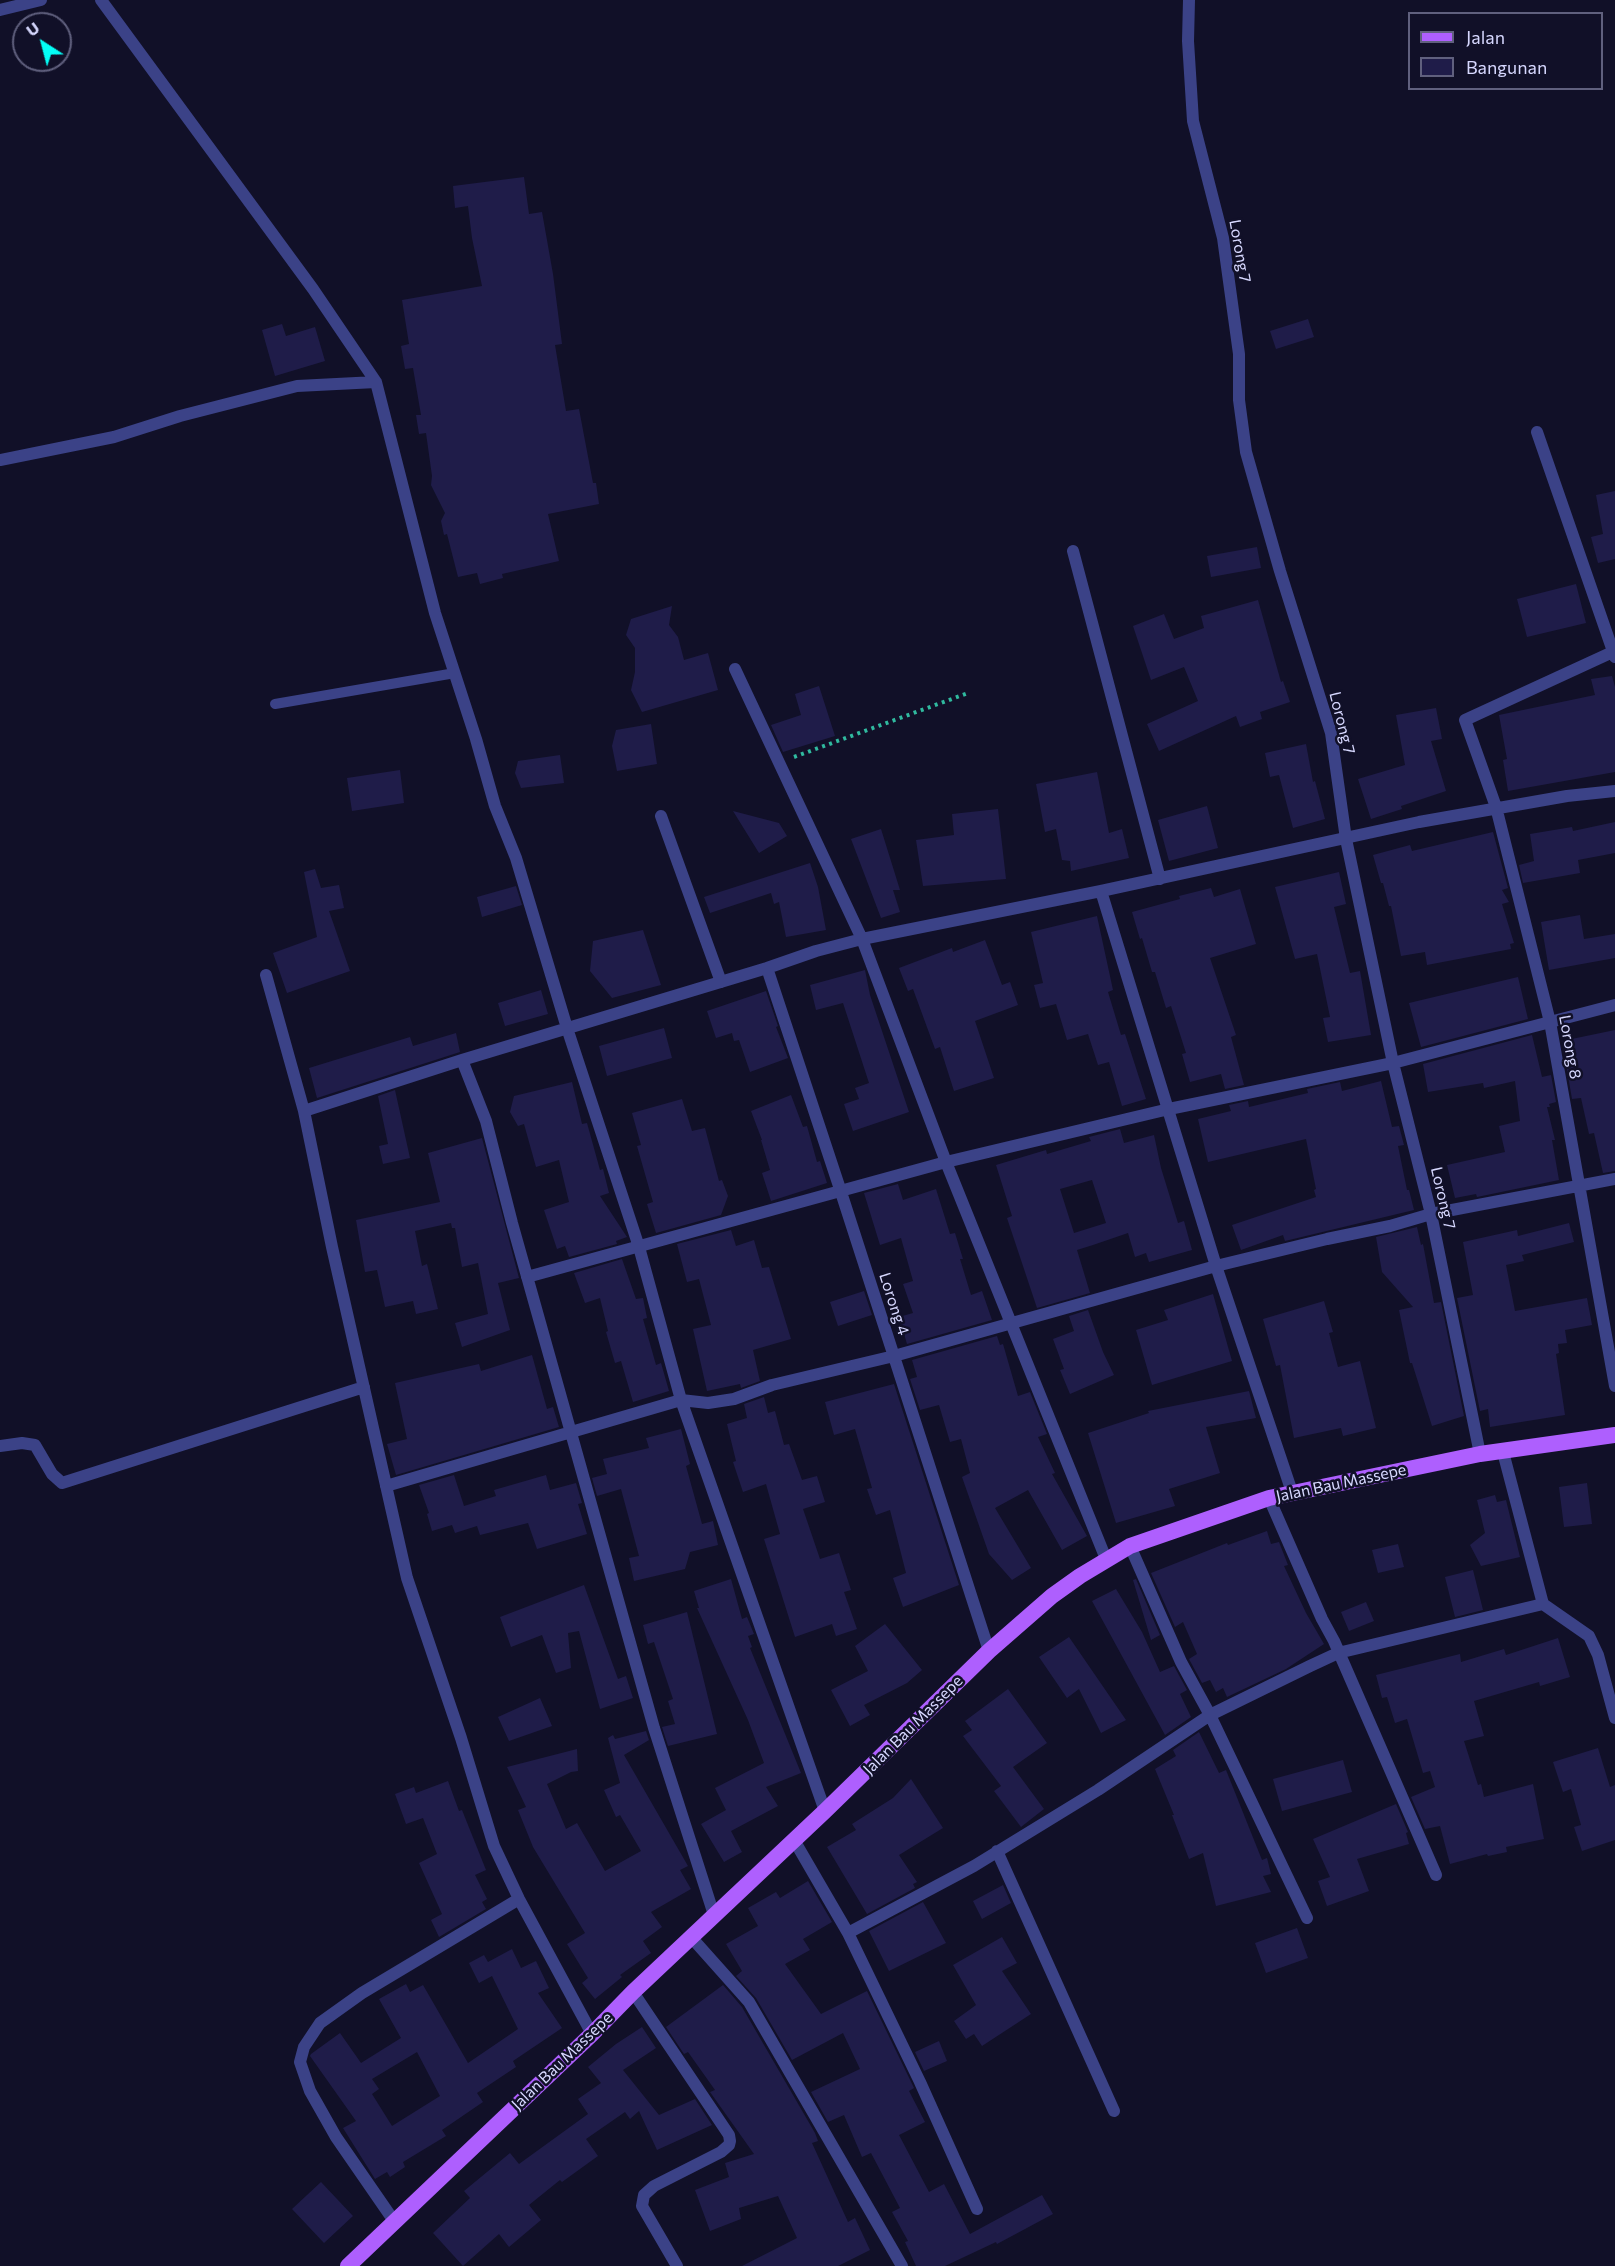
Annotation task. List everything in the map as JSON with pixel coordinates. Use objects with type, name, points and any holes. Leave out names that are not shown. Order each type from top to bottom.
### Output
[{"type":"main road","name":"Jalan Bau Massepe","points":[[348,2266],[825,1811],[989,1651],[1052,1596],[1106,1559],[1130,1546],[1292,1492],[1480,1454],[1615,1435]]},
{"type":"street","points":[[0,10],[41,0]]},
{"type":"street","points":[[101,0],[314,289],[376,382],[435,613],[495,806],[516,858],[567,1028],[639,1247],[681,1400],[825,1811]]},
{"type":"street","name":"Lorong 7","points":[[1189,0],[1188,40],[1193,121],[1223,238],[1239,354],[1239,400],[1246,452],[1331,734],[1346,838],[1393,1063],[1431,1214],[1480,1454]]},
{"type":"street","points":[[0,460],[114,437],[180,416],[297,387],[376,382]]},
{"type":"street","points":[[1538,432],[1615,653]]},
{"type":"street","points":[[1073,551],[1160,879]]},
{"type":"street","name":"Lorong 8","points":[[1615,653],[1465,720],[1496,807],[1550,1022],[1615,1386]]},
{"type":"street","points":[[735,669],[862,939],[946,1162],[1106,1559]]},
{"type":"street","points":[[304,1111],[462,1060],[767,969],[816,951],[862,939],[1160,879],[1496,807],[1615,791]]},
{"type":"street","points":[[661,816],[721,982]]},
{"type":"street","points":[[1101,891],[1216,1266],[1292,1492]]},
{"type":"street","name":"Lorong 4","points":[[767,969],[989,1651]]},
{"type":"street","points":[[266,975],[304,1111],[407,1578],[461,1738],[494,1846],[519,1899],[592,2034]]},
{"type":"street","points":[[527,1277],[840,1189],[946,1162],[1169,1109],[1393,1063],[1615,1005]]},
{"type":"street","points":[[462,1060],[486,1121],[570,1434],[654,1728],[714,1915]]},
{"type":"street","points":[[386,1486],[681,1400],[722,1402],[772,1385],[894,1356],[1216,1266],[1390,1226],[1431,1214],[1615,1179]]},
{"type":"street","points":[[0,1446],[22,1443],[34,1446],[52,1474],[62,1483],[364,1387]]},
{"type":"street","points":[[1503,1452],[1543,1604],[1589,1636],[1598,1654],[1615,1718]]},
{"type":"street","points":[[1269,1498],[1436,1875]]},
{"type":"street","points":[[1130,1546],[1181,1662],[1210,1715],[1307,1918]]},
{"type":"street","points":[[848,1933],[929,1892],[1098,1790],[1210,1715],[1338,1653],[1543,1604]]},
{"type":"street","points":[[794,1840],[848,1933],[920,2082],[977,2209]]},
{"type":"street","points":[[997,1851],[1114,2111]]},
{"type":"street","points":[[394,2221],[336,2137],[310,2091],[300,2062],[304,2048],[320,2023],[362,1994],[519,1899]]},
{"type":"street","points":[[692,1937],[749,2002],[902,2266]]},
{"type":"street","points":[[633,1992],[729,2135],[730,2141],[721,2152],[654,2186],[645,2195],[642,2206],[677,2266]]},
{"type":"lane","points":[[275,704],[455,673]]},
{"type":"path","points":[[779,762],[968,693]]},
{"type":"building","points":[[524,177],[529,214],[542,212],[562,344],[555,345],[566,411],[579,409],[599,504],[548,514],[559,561],[502,574],[503,578],[480,584],[477,573],[458,577],[447,534],[444,535],[441,521],[445,513],[431,485],[432,476],[426,433],[419,434],[416,415],[421,415],[413,368],[405,369],[401,346],[409,344],[402,300],[482,286],[468,206],[455,208],[453,186]]},
{"type":"building","points":[[1308,319],[1314,337],[1276,349],[1270,331]]},
{"type":"building","points":[[282,324],[286,336],[315,327],[325,361],[275,376],[262,330]]},
{"type":"building","points":[[1615,491],[1615,559],[1598,563],[1591,537],[1603,534],[1596,495]]},
{"type":"building","points":[[1257,547],[1261,568],[1211,577],[1207,556]]},
{"type":"building","points":[[1576,584],[1586,623],[1527,637],[1517,599]]},
{"type":"building","points":[[1258,600],[1281,682],[1283,681],[1290,702],[1260,712],[1262,719],[1240,727],[1236,716],[1159,751],[1147,724],[1198,701],[1184,667],[1151,680],[1133,626],[1164,614],[1174,639],[1204,628],[1201,616]]},
{"type":"building","points":[[672,606],[669,625],[678,637],[684,660],[708,653],[718,690],[642,712],[631,690],[635,672],[635,648],[626,635],[631,619]]},
{"type":"building","points":[[1612,676],[1615,687],[1615,772],[1508,791],[1503,760],[1507,759],[1499,715],[1595,695],[1591,679]]},
{"type":"building","points":[[819,686],[835,736],[783,752],[771,725],[801,715],[795,694]]},
{"type":"building","points":[[1436,708],[1442,739],[1431,741],[1446,791],[1371,819],[1358,779],[1405,765],[1396,715]]},
{"type":"building","points":[[651,724],[657,764],[617,771],[612,746],[616,730]]},
{"type":"building","points":[[1306,744],[1313,782],[1315,781],[1325,819],[1293,828],[1279,775],[1270,777],[1265,753]]},
{"type":"building","points":[[560,755],[564,783],[521,788],[515,773],[518,761]]},
{"type":"building","points":[[400,770],[404,803],[352,811],[347,778]]},
{"type":"building","points":[[1097,772],[1109,833],[1122,829],[1129,858],[1071,871],[1070,861],[1062,860],[1056,829],[1045,832],[1036,784]]},
{"type":"building","points":[[1207,806],[1218,848],[1169,861],[1158,820]]},
{"type":"building","points":[[998,809],[1006,879],[923,886],[916,840],[954,835],[952,814]]},
{"type":"building","points":[[733,811],[779,823],[787,836],[759,853]]},
{"type":"building","points":[[1615,822],[1615,853],[1578,860],[1580,873],[1523,883],[1519,865],[1534,861],[1530,834],[1572,827],[1573,831]]},
{"type":"building","points":[[881,829],[900,890],[893,890],[900,912],[881,918],[851,839]]},
{"type":"building","points":[[1493,832],[1508,888],[1502,890],[1509,902],[1502,904],[1514,943],[1510,944],[1511,949],[1427,965],[1425,952],[1401,956],[1391,906],[1389,906],[1373,855],[1410,845],[1412,851]]},
{"type":"building","points":[[810,863],[818,887],[826,930],[786,937],[779,902],[774,904],[771,893],[710,913],[704,897]]},
{"type":"building","points":[[315,869],[321,888],[339,885],[344,908],[329,911],[350,971],[287,993],[273,953],[317,937],[304,872]]},
{"type":"building","points":[[1339,872],[1346,904],[1334,907],[1350,973],[1360,971],[1371,1035],[1328,1042],[1323,1018],[1330,1017],[1317,954],[1295,959],[1275,887]]},
{"type":"building","points":[[516,886],[522,905],[482,917],[477,897]]},
{"type":"building","points":[[1211,888],[1214,897],[1240,889],[1256,944],[1210,958],[1236,1035],[1231,1037],[1244,1085],[1225,1089],[1221,1074],[1190,1082],[1182,1054],[1186,1053],[1171,1006],[1166,1008],[1132,912]]},
{"type":"building","points":[[1580,915],[1584,939],[1615,934],[1615,958],[1549,970],[1541,922]]},
{"type":"building","points":[[1097,916],[1113,990],[1108,992],[1121,1035],[1125,1034],[1146,1099],[1122,1106],[1109,1062],[1098,1065],[1088,1034],[1067,1040],[1056,1004],[1040,1008],[1034,985],[1043,983],[1031,932]]},
{"type":"building","points":[[643,930],[661,985],[612,998],[590,971],[593,941]]},
{"type":"building","points":[[985,940],[1002,985],[1010,982],[1018,1005],[975,1021],[994,1078],[954,1091],[940,1047],[935,1049],[913,989],[908,991],[899,968],[952,948],[953,952]]},
{"type":"building","points":[[865,970],[870,995],[909,1112],[853,1131],[844,1104],[859,1099],[855,1088],[869,1083],[843,1003],[816,1010],[810,985]]},
{"type":"building","points":[[1518,977],[1528,1019],[1421,1047],[1409,1003]]},
{"type":"building","points":[[541,990],[548,1014],[505,1026],[498,1003]]},
{"type":"building","points":[[766,991],[788,1058],[750,1072],[739,1040],[734,1041],[732,1033],[716,1038],[707,1011]]},
{"type":"building","points":[[664,1028],[672,1058],[607,1076],[599,1046]]},
{"type":"building","points":[[1615,1030],[1615,1171],[1603,1173],[1594,1133],[1589,1134],[1581,1098],[1572,1099],[1562,1041]]},
{"type":"building","points":[[456,1033],[460,1052],[317,1098],[309,1068],[410,1037],[413,1046]]},
{"type":"building","points":[[1532,1035],[1542,1077],[1551,1075],[1556,1102],[1547,1107],[1555,1140],[1552,1140],[1559,1180],[1477,1197],[1476,1194],[1455,1198],[1447,1165],[1505,1152],[1499,1126],[1520,1121],[1515,1081],[1484,1088],[1483,1083],[1428,1092],[1423,1064]]},
{"type":"building","points":[[1381,1081],[1392,1127],[1399,1126],[1404,1145],[1398,1146],[1407,1190],[1409,1190],[1414,1210],[1285,1241],[1283,1235],[1241,1250],[1232,1225],[1316,1197],[1306,1139],[1208,1162],[1198,1119],[1231,1111],[1229,1105],[1248,1101],[1249,1107],[1308,1093],[1307,1089],[1340,1082],[1342,1091]]},
{"type":"building","points":[[572,1082],[582,1124],[587,1123],[609,1193],[600,1196],[627,1237],[616,1241],[617,1244],[569,1257],[565,1246],[557,1249],[544,1210],[569,1202],[559,1160],[536,1167],[524,1124],[518,1126],[510,1112],[514,1096]]},
{"type":"building","points":[[395,1090],[410,1158],[383,1164],[379,1146],[388,1144],[378,1096]]},
{"type":"building","points":[[791,1095],[803,1127],[807,1126],[817,1162],[820,1161],[827,1183],[771,1201],[762,1173],[770,1170],[751,1111]]},
{"type":"building","points":[[682,1099],[692,1131],[705,1128],[719,1181],[722,1180],[728,1196],[721,1215],[656,1233],[647,1204],[653,1202],[637,1146],[641,1145],[632,1113]]},
{"type":"building","points":[[1120,1129],[1124,1143],[1154,1135],[1161,1168],[1178,1223],[1184,1221],[1192,1250],[1149,1262],[1146,1253],[1135,1257],[1128,1233],[1077,1250],[1090,1293],[1037,1308],[1007,1218],[1012,1216],[996,1165],[1046,1150],[1047,1154],[1091,1141],[1089,1137]],"holes":[[[1092,1180],[1106,1223],[1074,1233],[1060,1189]]]},
{"type":"building","points":[[482,1138],[519,1278],[498,1283],[510,1330],[462,1347],[455,1323],[488,1314],[478,1263],[462,1267],[455,1228],[452,1228],[451,1223],[415,1231],[422,1266],[427,1264],[438,1309],[416,1314],[413,1301],[385,1307],[377,1270],[365,1272],[356,1220],[440,1202],[428,1153]]},
{"type":"building","points":[[898,1184],[903,1200],[936,1189],[950,1234],[955,1233],[971,1295],[982,1291],[992,1320],[907,1344],[899,1317],[913,1313],[903,1284],[913,1281],[901,1238],[880,1245],[864,1193]]},
{"type":"building","points":[[1569,1223],[1574,1242],[1522,1255],[1524,1261],[1506,1265],[1515,1311],[1587,1298],[1592,1325],[1565,1330],[1567,1343],[1558,1344],[1559,1353],[1556,1354],[1565,1415],[1490,1427],[1488,1409],[1480,1411],[1457,1298],[1473,1295],[1463,1242],[1517,1230],[1518,1236]]},
{"type":"building","points":[[1417,1227],[1421,1245],[1423,1244],[1434,1303],[1441,1302],[1464,1416],[1432,1426],[1412,1363],[1410,1363],[1399,1310],[1413,1307],[1382,1272],[1376,1237]]},
{"type":"building","points":[[731,1230],[736,1246],[754,1240],[762,1268],[769,1267],[791,1339],[753,1350],[760,1381],[741,1388],[740,1384],[707,1391],[693,1329],[711,1325],[699,1279],[687,1282],[677,1244]]},
{"type":"building","points":[[622,1259],[636,1299],[643,1298],[647,1318],[643,1319],[656,1365],[661,1363],[669,1391],[633,1402],[621,1361],[615,1363],[600,1298],[585,1303],[574,1273]]},
{"type":"building","points":[[864,1291],[872,1315],[838,1326],[830,1302]]},
{"type":"building","points":[[1213,1294],[1232,1361],[1152,1385],[1136,1330],[1168,1320],[1164,1310]]},
{"type":"building","points":[[1324,1301],[1333,1332],[1329,1333],[1338,1367],[1360,1361],[1376,1428],[1343,1436],[1341,1428],[1294,1438],[1280,1365],[1276,1366],[1263,1319]]},
{"type":"building","points":[[1088,1310],[1114,1375],[1070,1394],[1060,1370],[1064,1369],[1053,1339],[1074,1331],[1069,1316]]},
{"type":"building","points":[[997,1336],[1000,1345],[1003,1344],[1018,1396],[1030,1392],[1047,1434],[1038,1437],[1055,1473],[1052,1474],[1087,1536],[1062,1550],[1028,1490],[995,1508],[1031,1568],[1012,1580],[989,1554],[962,1477],[970,1473],[961,1439],[950,1442],[939,1405],[920,1410],[910,1379],[917,1377],[912,1360]]},
{"type":"building","points":[[532,1355],[547,1409],[553,1407],[559,1427],[396,1475],[387,1444],[407,1439],[395,1383],[479,1364],[481,1371]]},
{"type":"building","points":[[894,1384],[959,1585],[903,1607],[893,1578],[906,1573],[890,1510],[876,1515],[867,1489],[872,1488],[855,1429],[834,1435],[825,1402]]},
{"type":"building","points":[[1249,1391],[1256,1418],[1206,1427],[1220,1473],[1169,1489],[1175,1506],[1116,1523],[1088,1433],[1149,1413],[1148,1411]]},
{"type":"building","points":[[764,1397],[768,1413],[775,1411],[784,1445],[789,1444],[802,1480],[817,1476],[825,1502],[803,1509],[820,1559],[839,1553],[851,1590],[844,1592],[857,1629],[836,1636],[832,1624],[795,1637],[764,1539],[780,1534],[766,1484],[743,1492],[733,1462],[736,1461],[727,1424],[747,1418],[744,1404]]},
{"type":"building","points":[[681,1429],[690,1464],[686,1466],[702,1524],[713,1521],[718,1545],[690,1552],[685,1569],[634,1581],[629,1558],[639,1556],[621,1489],[597,1496],[592,1478],[607,1474],[603,1459],[649,1448],[646,1438]]},
{"type":"building","points":[[454,1475],[464,1506],[496,1496],[494,1490],[546,1475],[550,1490],[576,1483],[582,1503],[578,1504],[587,1534],[537,1549],[528,1523],[480,1535],[477,1526],[455,1533],[452,1525],[432,1531],[427,1514],[429,1513],[419,1485]]},
{"type":"building","points":[[1587,1483],[1592,1524],[1564,1527],[1559,1487]]},
{"type":"building","points":[[1495,1495],[1497,1502],[1506,1500],[1520,1557],[1481,1566],[1470,1545],[1485,1533],[1477,1500]]},
{"type":"building","points":[[1267,1531],[1271,1544],[1279,1542],[1288,1565],[1284,1566],[1306,1613],[1324,1644],[1286,1669],[1227,1697],[1223,1688],[1216,1692],[1210,1680],[1202,1683],[1189,1659],[1197,1654],[1183,1622],[1175,1627],[1151,1573],[1227,1543],[1228,1545]]},
{"type":"building","points":[[1398,1544],[1404,1567],[1378,1573],[1372,1550]]},
{"type":"building","points":[[1473,1570],[1483,1610],[1455,1617],[1445,1577]]},
{"type":"building","points":[[731,1579],[742,1619],[747,1617],[754,1634],[748,1636],[752,1647],[750,1648],[801,1773],[766,1787],[778,1806],[731,1831],[742,1852],[724,1862],[701,1824],[726,1810],[715,1788],[764,1763],[748,1720],[697,1608],[699,1608],[694,1591]]},
{"type":"building","points":[[1136,1579],[1160,1635],[1151,1640],[1133,1580]]},
{"type":"building","points":[[584,1585],[618,1679],[626,1676],[633,1698],[600,1709],[579,1631],[568,1633],[571,1668],[556,1673],[542,1635],[511,1647],[500,1617]]},
{"type":"building","points":[[1116,1589],[1142,1632],[1160,1672],[1174,1666],[1187,1690],[1180,1694],[1191,1717],[1165,1735],[1092,1601]]},
{"type":"building","points":[[1366,1602],[1374,1621],[1349,1631],[1341,1612]]},
{"type":"building","points":[[687,1612],[717,1734],[668,1746],[662,1727],[675,1724],[668,1701],[673,1699],[654,1642],[648,1644],[643,1625]]},
{"type":"building","points":[[885,1624],[922,1670],[907,1683],[864,1705],[870,1715],[850,1726],[831,1690],[868,1671],[855,1646]]},
{"type":"building","points":[[1069,1637],[1126,1720],[1101,1733],[1079,1689],[1067,1698],[1039,1657]]},
{"type":"building","points":[[1558,1638],[1570,1677],[1540,1686],[1539,1682],[1474,1701],[1484,1736],[1464,1741],[1484,1797],[1533,1784],[1544,1839],[1506,1847],[1507,1852],[1488,1856],[1487,1854],[1450,1864],[1440,1826],[1425,1829],[1411,1797],[1435,1787],[1430,1771],[1423,1773],[1407,1719],[1395,1723],[1387,1697],[1382,1698],[1376,1675],[1460,1654],[1461,1662],[1504,1649],[1506,1655]]},
{"type":"building","points":[[1008,1689],[1047,1743],[1013,1767],[1044,1809],[1021,1827],[994,1791],[1001,1786],[963,1736],[972,1730],[965,1721]]},
{"type":"building","points":[[540,1698],[552,1726],[509,1741],[498,1717]]},
{"type":"building","points":[[646,1731],[649,1740],[624,1755],[688,1866],[680,1870],[691,1889],[651,1912],[662,1927],[643,1941],[651,1953],[620,1975],[622,1977],[595,1999],[582,1983],[588,1978],[567,1944],[585,1933],[533,1847],[518,1810],[526,1807],[507,1767],[577,1749],[578,1771],[547,1784],[566,1829],[577,1823],[605,1871],[641,1851],[620,1815],[616,1817],[604,1790],[620,1783],[608,1738],[613,1735],[615,1739]]},
{"type":"building","points":[[1199,1732],[1219,1773],[1226,1770],[1262,1860],[1267,1858],[1271,1874],[1263,1876],[1271,1892],[1216,1906],[1203,1853],[1189,1859],[1155,1769],[1176,1756],[1173,1750]]},
{"type":"building","points":[[1598,1748],[1610,1787],[1615,1785],[1615,1840],[1582,1851],[1574,1827],[1581,1825],[1571,1789],[1563,1792],[1553,1762]]},
{"type":"building","points":[[1343,1760],[1352,1792],[1282,1811],[1273,1779]]},
{"type":"building","points":[[911,1779],[943,1828],[899,1855],[917,1882],[913,1884],[915,1888],[867,1914],[827,1847],[856,1830],[852,1824],[893,1798]]},
{"type":"building","points":[[448,1781],[486,1870],[475,1875],[487,1899],[482,1902],[486,1909],[439,1937],[431,1920],[442,1914],[419,1863],[437,1854],[423,1818],[406,1824],[395,1794],[414,1787],[416,1793]]},
{"type":"building","points":[[1396,1804],[1408,1832],[1406,1833],[1409,1844],[1357,1859],[1369,1891],[1327,1906],[1318,1881],[1330,1877],[1313,1839]]},
{"type":"building","points":[[808,1881],[832,1922],[803,1939],[810,1950],[785,1964],[821,2014],[867,1991],[914,2088],[909,2091],[925,2122],[899,2135],[929,2192],[944,2184],[970,2234],[1042,2195],[1053,2214],[997,2244],[996,2242],[945,2266],[916,2266],[905,2242],[908,2241],[892,2212],[900,2208],[871,2153],[862,2157],[844,2115],[828,2122],[811,2092],[860,2069],[843,2033],[792,2060],[756,1998],[736,1976],[742,1971],[726,1944],[758,1926],[748,1908],[776,1892],[780,1898]]},
{"type":"building","points":[[1003,1885],[1011,1903],[982,1919],[973,1901]]},
{"type":"building","points":[[923,1902],[946,1943],[889,1971],[869,1931]]},
{"type":"building","points":[[1297,1928],[1308,1958],[1266,1973],[1255,1943]]},
{"type":"building","points":[[1002,1937],[1017,1963],[1002,1971],[1031,2014],[982,2046],[974,2034],[966,2039],[954,2021],[976,2005],[953,1965]]},
{"type":"building","points":[[512,1949],[521,1968],[536,1961],[549,1988],[538,1993],[562,2028],[513,2061],[516,2067],[477,2093],[483,2102],[442,2130],[446,2136],[403,2162],[405,2167],[390,2177],[387,2172],[375,2179],[343,2128],[356,2121],[310,2056],[311,2054],[340,2033],[361,2063],[401,2038],[379,1999],[406,1984],[410,1992],[423,1985],[468,2063],[518,2029],[492,1976],[479,1983],[469,1963],[484,1955],[488,1962]],"holes":[[[417,2052],[440,2096],[392,2126],[372,2094],[379,2089],[372,2079]]]},
{"type":"building","points":[[723,1985],[742,2007],[815,2133],[818,2141],[812,2143],[848,2222],[855,2218],[870,2250],[838,2266],[742,2266],[797,2238],[778,2196],[739,2208],[741,2219],[710,2231],[695,2190],[729,2177],[725,2163],[754,2154],[710,2092],[715,2090],[688,2052],[684,2054],[666,2027]]},
{"type":"building","points":[[642,2027],[656,2048],[623,2070],[659,2115],[695,2099],[712,2125],[657,2150],[639,2111],[630,2119],[625,2112],[586,2139],[598,2156],[562,2182],[560,2180],[529,2205],[541,2220],[509,2247],[499,2234],[463,2266],[433,2233],[470,2198],[464,2191],[510,2153],[519,2164],[588,2114],[578,2099],[601,2083],[588,2067],[616,2044]]},
{"type":"building","points":[[939,2041],[947,2061],[924,2071],[915,2052]]},
{"type":"building","points":[[321,2182],[353,2216],[324,2243],[292,2209]]}]
